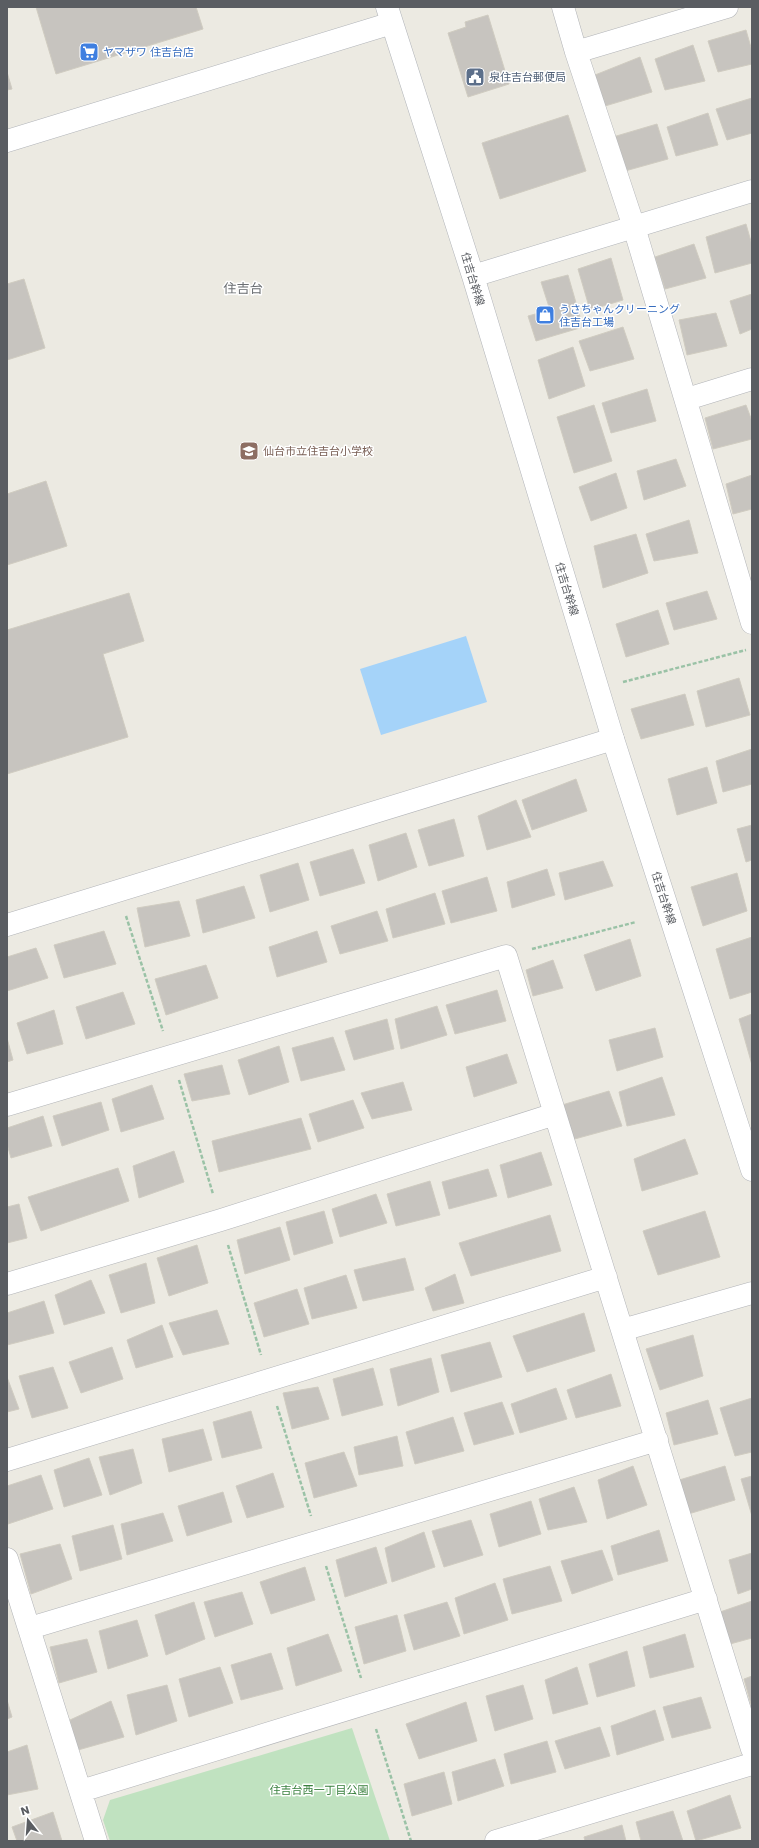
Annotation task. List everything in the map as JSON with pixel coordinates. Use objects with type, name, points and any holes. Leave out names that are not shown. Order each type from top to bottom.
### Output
[{"type":"street","points":[[563,7],[576,52],[634,227],[687,399],[743,561],[752,623]]},
{"type":"street","points":[[576,52],[727,7]]},
{"type":"street","points":[[7,141],[389,15]]},
{"type":"street","name":"住吉台幹線","points":[[389,15],[473,276],[613,739],[752,1170]]},
{"type":"street","points":[[473,276],[752,191]]},
{"type":"street","points":[[687,399],[752,379]]},
{"type":"street","points":[[7,925],[613,739]]},
{"type":"street","points":[[7,1105],[506,956],[752,1749]]},
{"type":"street","points":[[7,1284],[220,1220],[555,1114]]},
{"type":"street","points":[[7,1460],[606,1277]]},
{"type":"street","points":[[622,1330],[752,1294]]},
{"type":"street","points":[[30,1628],[657,1440]]},
{"type":"street","points":[[7,1559],[96,1841]]},
{"type":"street","points":[[81,1791],[706,1599]]},
{"type":"street","points":[[496,1841],[752,1764]]},
{"type":"path","points":[[598,689],[752,648]]},
{"type":"path","points":[[118,891],[171,1055],[220,1220]]},
{"type":"path","points":[[506,956],[636,922]]},
{"type":"green space","name":"住吉台西一丁目公園","points":[[352,1728],[390,1841],[110,1841],[103,1820],[110,1800]]},
{"type":"water","points":[[466,636],[487,702],[381,735],[360,669]]},
{"type":"building","name":"ヤマザワ 住吉台店","points":[[36,7],[196,7],[203,29],[56,74]]},
{"type":"building","points":[[488,15],[509,84],[468,97],[448,33],[466,27],[465,22]]},
{"type":"building","points":[[746,30],[752,51],[752,64],[718,72],[708,41]]},
{"type":"building","points":[[693,45],[705,81],[665,90],[655,59]]},
{"type":"building","points":[[640,57],[652,92],[605,106],[595,75]]},
{"type":"building","points":[[7,72],[12,89],[7,90]]},
{"type":"building","points":[[752,98],[752,133],[727,140],[716,109]]},
{"type":"building","points":[[708,113],[718,145],[676,156],[667,127]]},
{"type":"building","points":[[568,115],[586,171],[500,199],[482,143]]},
{"type":"building","points":[[657,124],[668,159],[625,171],[613,137]]},
{"type":"building","points":[[746,224],[752,245],[752,263],[715,273],[706,237]]},
{"type":"building","points":[[694,244],[706,278],[665,289],[655,257]]},
{"type":"building","points":[[611,258],[623,300],[590,310],[578,269]]},
{"type":"building","points":[[568,275],[583,327],[536,341],[528,316],[550,310],[541,282]]},
{"type":"building","points":[[24,279],[45,348],[7,360],[7,284]]},
{"type":"building","points":[[752,294],[752,329],[740,334],[730,301]]},
{"type":"building","points":[[716,313],[727,346],[687,355],[679,320]]},
{"type":"building","points":[[623,327],[634,359],[590,371],[579,341]]},
{"type":"building","points":[[573,347],[585,386],[549,399],[538,360]]},
{"type":"building","points":[[647,389],[656,421],[611,433],[602,403]]},
{"type":"building","points":[[594,405],[612,461],[574,473],[557,417]]},
{"type":"building","points":[[746,405],[752,421],[752,439],[713,449],[705,418]]},
{"type":"building","points":[[676,459],[686,486],[644,500],[637,471]]},
{"type":"building","points":[[616,473],[627,508],[591,521],[579,487]]},
{"type":"building","points":[[752,475],[752,509],[733,514],[726,484]]},
{"type":"building","points":[[46,481],[67,546],[7,565],[7,494]]},
{"type":"building","points":[[689,520],[698,553],[654,561],[646,534]]},
{"type":"building","points":[[636,534],[648,573],[603,588],[594,546]]},
{"type":"building","points":[[707,591],[717,619],[674,630],[666,603]]},
{"type":"building","points":[[129,593],[144,641],[103,654],[128,737],[7,774],[7,630]]},
{"type":"building","points":[[658,610],[669,644],[626,657],[616,624]]},
{"type":"building","points":[[739,678],[750,715],[706,727],[697,691]]},
{"type":"building","points":[[685,694],[694,725],[641,739],[631,709]]},
{"type":"building","points":[[752,749],[752,784],[723,792],[716,761]]},
{"type":"building","points":[[707,767],[717,803],[677,815],[668,779]]},
{"type":"building","points":[[576,779],[587,811],[532,830],[522,800]]},
{"type":"building","points":[[516,800],[531,837],[487,850],[478,816]]},
{"type":"building","points":[[454,819],[464,856],[429,866],[418,830]]},
{"type":"building","points":[[752,825],[752,860],[746,862],[737,829]]},
{"type":"building","points":[[406,833],[417,867],[378,881],[369,845]]},
{"type":"building","points":[[353,849],[365,883],[320,896],[310,862]]},
{"type":"building","points":[[603,861],[613,886],[565,900],[559,873]]},
{"type":"building","points":[[298,863],[309,900],[270,912],[260,875]]},
{"type":"building","points":[[547,869],[555,895],[512,908],[507,882]]},
{"type":"building","points":[[737,873],[747,911],[703,926],[691,887]]},
{"type":"building","points":[[487,877],[497,911],[451,923],[442,891]]},
{"type":"building","points":[[244,886],[255,918],[203,933],[196,900]]},
{"type":"building","points":[[435,893],[445,924],[393,938],[386,909]]},
{"type":"building","points":[[179,901],[190,936],[145,947],[137,908]]},
{"type":"building","points":[[377,911],[388,941],[340,954],[331,926]]},
{"type":"building","points":[[104,931],[116,964],[64,978],[54,945]]},
{"type":"building","points":[[317,931],[327,962],[277,977],[269,947]]},
{"type":"building","points":[[752,937],[752,992],[730,999],[716,949]]},
{"type":"building","points":[[630,939],[641,976],[596,991],[584,955]]},
{"type":"building","points":[[36,948],[48,978],[7,991],[7,957]]},
{"type":"building","points":[[553,960],[563,988],[533,996],[526,970]]},
{"type":"building","points":[[206,965],[218,998],[166,1015],[155,979]]},
{"type":"building","points":[[497,990],[506,1021],[455,1034],[446,1005]]},
{"type":"building","points":[[123,992],[135,1024],[86,1039],[76,1007]]},
{"type":"building","points":[[437,1006],[447,1035],[401,1049],[395,1019]]},
{"type":"building","points":[[54,1010],[63,1044],[27,1054],[17,1023]]},
{"type":"building","points":[[752,1014],[752,1065],[739,1019]]},
{"type":"building","points":[[387,1019],[394,1049],[354,1060],[345,1031]]},
{"type":"building","points":[[655,1028],[663,1057],[617,1071],[609,1040]]},
{"type":"building","points":[[333,1037],[345,1070],[301,1081],[292,1048]]},
{"type":"building","points":[[7,1038],[13,1060],[7,1062]]},
{"type":"building","points":[[279,1046],[289,1082],[249,1095],[238,1060]]},
{"type":"building","points":[[507,1054],[517,1083],[474,1097],[466,1067]]},
{"type":"building","points":[[222,1065],[230,1094],[192,1101],[184,1074]]},
{"type":"building","points":[[662,1077],[675,1115],[627,1126],[619,1092]]},
{"type":"building","points":[[403,1082],[412,1110],[372,1119],[361,1093]]},
{"type":"building","points":[[152,1085],[164,1119],[121,1132],[112,1099]]},
{"type":"building","points":[[609,1091],[622,1126],[571,1140],[562,1105]]},
{"type":"building","points":[[353,1100],[364,1128],[318,1142],[309,1114]]},
{"type":"building","points":[[101,1102],[109,1130],[62,1146],[53,1116]]},
{"type":"building","points":[[43,1116],[52,1146],[11,1158],[7,1144],[7,1128]]},
{"type":"building","points":[[301,1118],[311,1149],[219,1172],[212,1141]]},
{"type":"building","points":[[685,1139],[698,1174],[642,1191],[634,1159]]},
{"type":"building","points":[[174,1151],[184,1182],[139,1198],[133,1166]]},
{"type":"building","points":[[541,1152],[552,1185],[508,1198],[500,1165]]},
{"type":"building","points":[[118,1168],[129,1201],[41,1231],[28,1197]]},
{"type":"building","points":[[488,1169],[497,1196],[449,1209],[442,1182]]},
{"type":"building","points":[[430,1181],[440,1215],[396,1226],[387,1194]]},
{"type":"building","points":[[376,1194],[387,1223],[340,1237],[332,1209]]},
{"type":"building","points":[[19,1204],[27,1238],[7,1243],[7,1207]]},
{"type":"building","points":[[324,1211],[333,1243],[294,1255],[286,1222]]},
{"type":"building","points":[[705,1211],[720,1257],[658,1275],[643,1231]]},
{"type":"building","points":[[550,1215],[561,1251],[471,1276],[459,1243]]},
{"type":"building","points":[[280,1227],[290,1260],[245,1274],[237,1240]]},
{"type":"building","points":[[197,1245],[208,1283],[169,1296],[157,1258]]},
{"type":"building","points":[[405,1258],[414,1290],[363,1301],[354,1270]]},
{"type":"building","points":[[146,1263],[155,1303],[121,1313],[109,1275]]},
{"type":"building","points":[[455,1274],[464,1303],[433,1311],[425,1288]]},
{"type":"building","points":[[346,1275],[357,1308],[312,1319],[304,1288]]},
{"type":"building","points":[[91,1280],[105,1313],[64,1325],[55,1295]]},
{"type":"building","points":[[297,1289],[309,1324],[264,1337],[254,1303]]},
{"type":"building","points":[[44,1301],[54,1333],[7,1345],[7,1313]]},
{"type":"building","points":[[217,1310],[229,1344],[183,1355],[169,1323]]},
{"type":"building","points":[[584,1313],[595,1351],[527,1372],[513,1336]]},
{"type":"building","points":[[162,1325],[173,1357],[136,1368],[127,1340]]},
{"type":"building","points":[[693,1335],[703,1376],[660,1390],[646,1349]]},
{"type":"building","points":[[490,1342],[502,1377],[451,1392],[441,1355]]},
{"type":"building","points":[[112,1347],[123,1379],[81,1393],[69,1362]]},
{"type":"building","points":[[431,1358],[439,1392],[398,1406],[390,1369]]},
{"type":"building","points":[[53,1367],[68,1408],[32,1418],[19,1376]]},
{"type":"building","points":[[373,1368],[383,1405],[342,1416],[333,1379]]},
{"type":"building","points":[[611,1374],[621,1406],[576,1418],[567,1390]]},
{"type":"building","points":[[7,1377],[19,1409],[7,1412]]},
{"type":"building","points":[[318,1387],[329,1419],[292,1429],[283,1393]]},
{"type":"building","points":[[556,1388],[567,1419],[520,1433],[511,1404]]},
{"type":"building","points":[[752,1398],[752,1452],[735,1456],[720,1408]]},
{"type":"building","points":[[708,1400],[718,1434],[674,1445],[666,1413]]},
{"type":"building","points":[[502,1402],[514,1434],[474,1445],[464,1413]]},
{"type":"building","points":[[251,1411],[262,1448],[222,1458],[213,1422]]},
{"type":"building","points":[[453,1417],[464,1451],[415,1464],[406,1432]]},
{"type":"building","points":[[203,1429],[212,1460],[169,1472],[162,1439]]},
{"type":"building","points":[[397,1436],[403,1466],[359,1475],[354,1447]]},
{"type":"building","points":[[133,1449],[142,1483],[110,1495],[99,1457]]},
{"type":"building","points":[[344,1452],[357,1486],[314,1498],[305,1463]]},
{"type":"building","points":[[89,1458],[102,1495],[64,1507],[54,1470]]},
{"type":"building","points":[[633,1466],[647,1505],[607,1519],[598,1480]]},
{"type":"building","points":[[725,1466],[735,1500],[685,1515],[676,1481]]},
{"type":"building","points":[[273,1473],[284,1507],[247,1518],[236,1486]]},
{"type":"building","points":[[41,1475],[53,1509],[8,1524],[7,1486]]},
{"type":"building","points":[[752,1476],[752,1516],[741,1479]]},
{"type":"building","points":[[574,1487],[587,1522],[548,1530],[539,1499]]},
{"type":"building","points":[[223,1492],[232,1522],[187,1536],[178,1506]]},
{"type":"building","points":[[531,1501],[541,1534],[499,1547],[490,1514]]},
{"type":"building","points":[[163,1513],[173,1541],[127,1555],[121,1524]]},
{"type":"building","points":[[471,1520],[483,1555],[444,1567],[432,1531]]},
{"type":"building","points":[[113,1525],[122,1559],[80,1571],[72,1536]]},
{"type":"building","points":[[659,1530],[668,1561],[618,1575],[611,1546]]},
{"type":"building","points":[[424,1532],[435,1567],[392,1582],[385,1548]]},
{"type":"building","points":[[60,1544],[72,1579],[31,1594],[20,1554]]},
{"type":"building","points":[[376,1547],[387,1583],[345,1597],[336,1560]]},
{"type":"building","points":[[602,1550],[613,1580],[572,1594],[561,1561]]},
{"type":"building","points":[[752,1553],[752,1589],[738,1594],[729,1560]]},
{"type":"building","points":[[550,1566],[562,1601],[512,1614],[503,1579]]},
{"type":"building","points":[[305,1567],[315,1600],[271,1614],[260,1582]]},
{"type":"building","points":[[495,1583],[508,1620],[464,1634],[455,1598]]},
{"type":"building","points":[[242,1592],[253,1624],[215,1637],[204,1602]]},
{"type":"building","points":[[752,1601],[752,1638],[730,1644],[720,1612]]},
{"type":"building","points":[[194,1602],[205,1639],[166,1655],[155,1615]]},
{"type":"building","points":[[447,1602],[460,1636],[414,1650],[404,1615]]},
{"type":"building","points":[[397,1615],[406,1651],[364,1664],[355,1627]]},
{"type":"building","points":[[137,1620],[148,1656],[108,1669],[99,1631]]},
{"type":"building","points":[[328,1634],[342,1671],[296,1686],[287,1648]]},
{"type":"building","points":[[685,1634],[694,1667],[650,1678],[643,1647]]},
{"type":"building","points":[[87,1639],[97,1672],[59,1683],[50,1647]]},
{"type":"building","points":[[627,1651],[635,1686],[597,1697],[589,1664]]},
{"type":"building","points":[[271,1653],[283,1689],[241,1700],[231,1665]]},
{"type":"building","points":[[220,1667],[233,1703],[189,1717],[179,1679]]},
{"type":"building","points":[[577,1667],[588,1704],[553,1714],[545,1680]]},
{"type":"building","points":[[752,1676],[752,1708],[744,1679]]},
{"type":"building","points":[[167,1685],[177,1721],[136,1735],[127,1695]]},
{"type":"building","points":[[523,1685],[533,1719],[495,1731],[486,1696]]},
{"type":"building","points":[[701,1697],[711,1728],[672,1738],[663,1707]]},
{"type":"building","points":[[7,1700],[12,1717],[7,1719]]},
{"type":"building","points":[[111,1701],[124,1737],[78,1750],[70,1720]]},
{"type":"building","points":[[466,1702],[477,1741],[419,1759],[406,1724]]},
{"type":"building","points":[[655,1710],[664,1740],[617,1755],[611,1726]]},
{"type":"building","points":[[600,1727],[610,1756],[565,1769],[555,1741]]},
{"type":"building","points":[[547,1741],[556,1772],[511,1784],[504,1754]]},
{"type":"building","points":[[27,1745],[38,1789],[7,1795],[7,1752]]},
{"type":"building","points":[[495,1759],[504,1786],[458,1801],[452,1772]]},
{"type":"building","points":[[444,1772],[452,1804],[412,1816],[404,1784]]},
{"type":"building","points":[[730,1795],[741,1828],[696,1841],[687,1811]]},
{"type":"building","points":[[673,1811],[683,1841],[641,1841],[636,1822]]},
{"type":"building","points":[[53,1812],[62,1841],[17,1841],[12,1827]]},
{"type":"building","points":[[622,1825],[626,1841],[585,1841],[584,1837]]},
{"type":"place","name":"ヤマザワ 住吉台店","points":[[89,52]]},
{"type":"place","name":"泉住吉台郵便局","points":[[475,77]]},
{"type":"place","name":"うさちゃんクリーニング 住吉台工場","points":[[545,315]]},
{"type":"place","name":"仙台市立住吉台小学校","points":[[249,451]]},
{"type":"district","name":"住吉台","points":[[243,288]]}]
